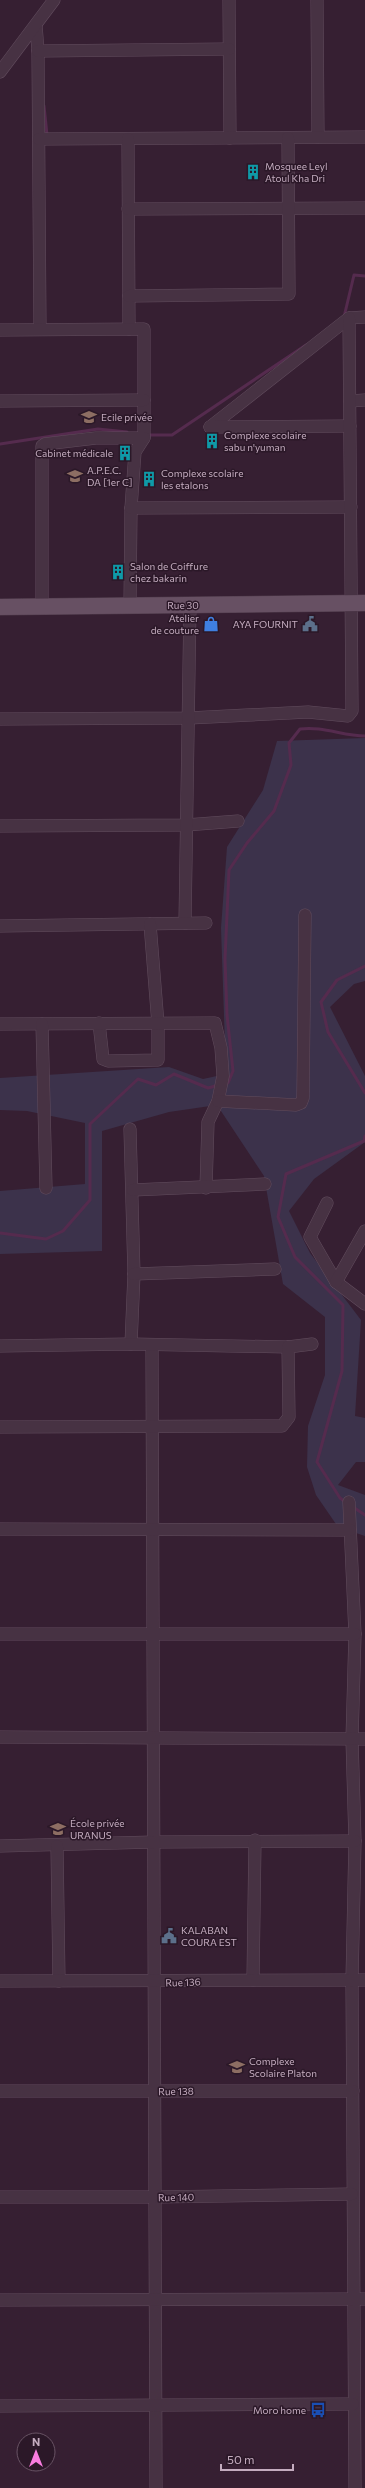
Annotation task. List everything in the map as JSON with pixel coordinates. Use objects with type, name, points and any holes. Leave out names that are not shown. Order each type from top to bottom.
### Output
[{"type":"main road","name":"Rue 30","points":[[0,607],[358,603]]},
{"type":"street","points":[[0,72],[54,0]]},
{"type":"street","points":[[229,0],[230,138]]},
{"type":"street","points":[[317,0],[318,138]]},
{"type":"street","points":[[36,25],[38,51],[40,329]]},
{"type":"street","points":[[38,51],[229,49]]},
{"type":"street","points":[[39,139],[365,137]]},
{"type":"street","points":[[129,296],[289,294],[288,138]]},
{"type":"street","points":[[128,139],[129,329]]},
{"type":"street","points":[[128,209],[365,208]]},
{"type":"street","points":[[350,426],[210,427],[349,318],[365,317]]},
{"type":"street","points":[[0,719],[189,718],[308,712],[348,716],[352,711],[358,603],[351,507],[349,318]]},
{"type":"street","points":[[0,330],[144,329],[144,438],[135,452],[131,508],[130,605]]},
{"type":"street","points":[[0,401],[144,400]]},
{"type":"street","points":[[350,400],[365,400]]},
{"type":"street","points":[[42,606],[42,446],[45,444],[96,438],[144,438]]},
{"type":"street","points":[[131,508],[351,507]]},
{"type":"street","points":[[185,923],[190,605]]},
{"type":"street","points":[[0,826],[186,825],[238,821]]},
{"type":"street","points":[[218,1101],[296,1105],[301,1103],[303,1098],[305,915]]},
{"type":"street","points":[[0,926],[206,923]]},
{"type":"street","points":[[99,1023],[102,1055],[108,1061],[158,1060],[158,1024],[150,924]]},
{"type":"street","points":[[0,1024],[158,1024],[212,1022],[218,1026],[222,1076],[218,1101],[208,1122],[206,1188]]},
{"type":"street","points":[[42,1024],[46,1188]]},
{"type":"street","points":[[130,1129],[133,1190],[134,1274],[131,1344]]},
{"type":"street","points":[[133,1190],[206,1188],[265,1184]]},
{"type":"street","points":[[327,1203],[310,1237],[336,1282],[365,1304]]},
{"type":"street","points":[[336,1282],[365,1230]]},
{"type":"street","points":[[134,1274],[275,1269]]},
{"type":"street","points":[[0,1346],[131,1344],[288,1347],[312,1344]]},
{"type":"street","points":[[152,1345],[156,2488]]},
{"type":"street","points":[[0,1427],[282,1426],[289,1417],[288,1347]]},
{"type":"street","points":[[349,1502],[355,1634],[352,1739],[355,1841],[352,1980],[352,2194],[360,2299],[353,2404],[356,2488]]},
{"type":"street","points":[[0,1529],[350,1530]]},
{"type":"street","points":[[0,1634],[355,1634]]},
{"type":"street","points":[[0,1737],[153,1736],[365,1739]]},
{"type":"street","points":[[0,1846],[57,1846],[255,1840],[355,1841]]},
{"type":"street","points":[[253,1980],[255,1840]]},
{"type":"street","points":[[57,1846],[59,1981]]},
{"type":"street","name":"Rue 136","points":[[0,1982],[365,1980]]},
{"type":"street","name":"Rue 138","points":[[0,2091],[353,2091]]},
{"type":"street","name":"Rue 140","points":[[0,2197],[155,2197],[352,2194]]},
{"type":"street","points":[[0,2300],[360,2299]]},
{"type":"street","points":[[0,2406],[353,2404]]},
{"type":"shaded area","points":[[365,738],[365,981],[354,984],[330,1007],[365,1076],[365,1142],[314,1179],[289,1211],[310,1253],[361,1320],[355,1416],[365,1418],[365,1462],[356,1462],[338,1485],[365,1495],[365,1536],[338,1527],[316,1495],[307,1467],[308,1426],[325,1375],[325,1317],[283,1284],[264,1176],[217,1105],[169,1112],[102,1131],[102,1251],[0,1254],[0,1191],[85,1184],[85,1123],[27,1111],[0,1110],[0,1078],[169,1067],[203,1079],[226,1074],[221,928],[227,847],[263,790],[277,741]]},
{"type":"waterway","points":[[44,106],[47,135]]},
{"type":"waterway","points":[[344,317],[354,275],[365,276]]},
{"type":"waterway","points":[[150,435],[172,435],[306,345]]},
{"type":"waterway","points":[[0,444],[98,429],[127,432]]},
{"type":"waterway","points":[[224,1084],[228,1083],[233,1071],[227,1015],[225,959],[229,870],[247,843],[274,811],[291,765],[289,743],[300,729],[308,728],[365,736]]},
{"type":"waterway","points":[[365,966],[337,980],[321,1002],[328,1032],[365,1093]]},
{"type":"waterway","points":[[0,1233],[46,1239],[63,1231],[90,1200],[90,1124],[138,1079],[156,1085],[174,1074],[208,1088],[219,1085]]},
{"type":"waterway","points":[[347,1503],[340,1498],[317,1462],[342,1371],[343,1305],[295,1257],[278,1217],[286,1174],[364,1141],[365,1136]]},
{"type":"waterway","points":[[353,1507],[365,1515]]},
{"type":"place","name":"Mosquee Leyl Atoul Kha Dri","points":[[253,172]]},
{"type":"place","name":"Ecile privée","points":[[89,417]]},
{"type":"place","name":"Complexe scolaire sabu n'yuman","points":[[212,441]]},
{"type":"place","name":"Cabinet médicale","points":[[125,453]]},
{"type":"place","name":"A.P.E.C. DA [1er C]","points":[[75,476]]},
{"type":"place","name":"Complexe scolaire les etalons","points":[[149,479]]},
{"type":"place","name":"Salon de Coiffure chez bakarin","points":[[118,572]]},
{"type":"place","name":"Atelier de couture","points":[[211,624]]},
{"type":"place","name":"AYA FOURNIT","points":[[310,624]]},
{"type":"place","name":"École privée URANUS","points":[[58,1829]]},
{"type":"place","name":"KALABAN COURA EST","points":[[169,1936]]},
{"type":"place","name":"Complexe Scolaire Platon","points":[[237,2067]]},
{"type":"place","name":"Moro home","points":[[318,2410]]}]
